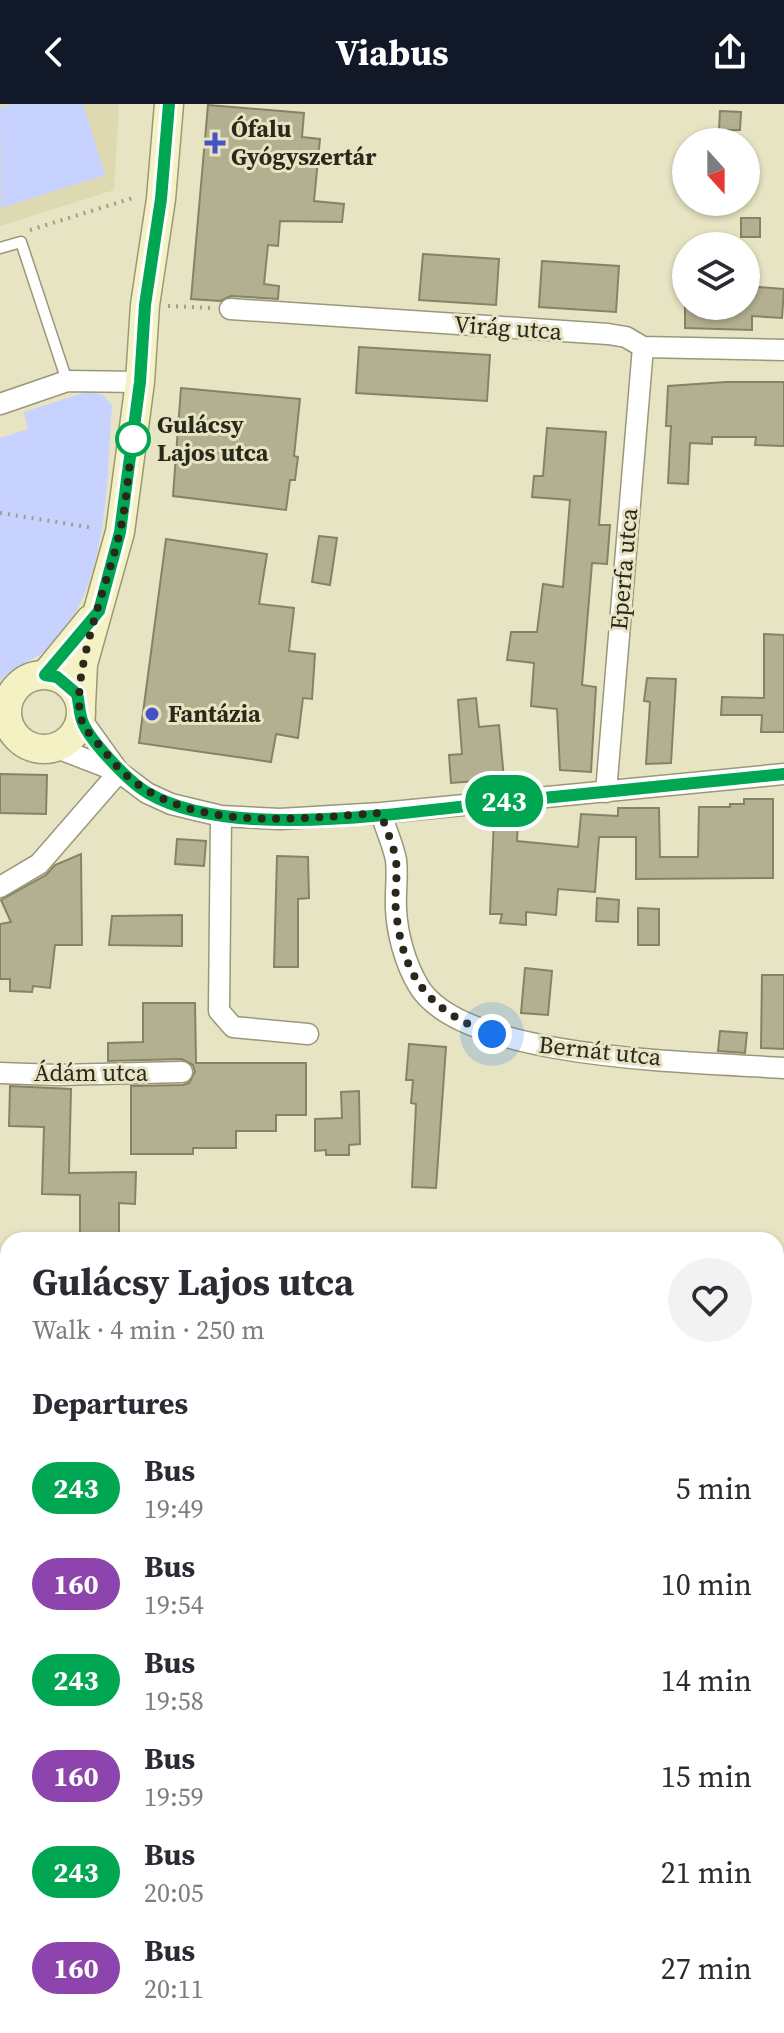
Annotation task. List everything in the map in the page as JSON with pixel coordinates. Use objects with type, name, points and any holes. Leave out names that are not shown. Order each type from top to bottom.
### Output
[{"type":"street","points":[[57,748],[76,731],[81,712],[83,664],[120,532],[140,382],[145,305],[161,199],[169,104]]},
{"type":"street","name":"Virág utca","points":[[230,309],[608,334],[626,337],[643,347],[784,350]]},
{"type":"street","name":"Eperfa utca","points":[[606,792],[643,347]]},
{"type":"street","points":[[0,404],[67,381],[140,382]]},
{"type":"street","points":[[99,611],[45,675],[21,682],[4,704],[11,742],[33,748],[57,748],[119,772],[147,793],[171,804],[221,816],[280,819],[381,813],[784,774]]},
{"type":"street","points":[[45,675],[69,684],[81,712],[119,772]]},
{"type":"street","points":[[0,887],[39,864],[119,772]]},
{"type":"street","name":"Bernát utca","points":[[381,813],[396,859],[396,910],[407,959],[419,987],[439,1007],[472,1026],[513,1041],[574,1050],[784,1068]]},
{"type":"street","points":[[221,816],[219,1011],[233,1027],[308,1034]]},
{"type":"street","name":"Ádám utca","points":[[0,1073],[182,1072]]},
{"type":"lane","points":[[0,248],[21,242],[67,381]]},
{"type":"path","points":[[21,242],[30,230],[136,197],[161,199]]},
{"type":"path","points":[[145,305],[230,309]]},
{"type":"path","points":[[0,513],[120,532]]},
{"type":"shaded area","points":[[0,104],[119,104],[114,190],[0,226]]},
{"type":"shaded area","points":[[13,104],[83,104],[105,175],[1,208],[0,108]]},
{"type":"shaded area","points":[[86,392],[102,394],[112,405],[106,500],[95,563],[85,593],[70,621],[51,646],[0,681],[0,438],[28,429],[24,412]]},
{"type":"building","points":[[208,105],[304,113],[302,137],[320,139],[314,201],[344,204],[342,222],[280,221],[278,246],[268,245],[264,284],[279,286],[278,299],[231,296],[220,301],[191,299]]},
{"type":"building","points":[[720,111],[741,112],[740,128],[719,128]]},
{"type":"building","points":[[741,218],[760,218],[760,232],[741,232]]},
{"type":"building","points":[[423,254],[499,259],[496,305],[419,300]]},
{"type":"building","points":[[542,261],[619,266],[616,312],[539,307]]},
{"type":"building","points":[[760,287],[784,289],[782,318],[760,317]]},
{"type":"building","points":[[685,320],[752,320],[752,330],[685,328]]},
{"type":"building","points":[[359,347],[490,355],[487,401],[356,393]]},
{"type":"building","points":[[784,382],[784,446],[755,445],[756,437],[712,437],[712,444],[690,443],[688,484],[668,483],[671,426],[666,426],[668,386]]},
{"type":"building","points":[[181,388],[300,399],[294,456],[298,457],[295,480],[290,480],[286,510],[173,496]]},
{"type":"building","points":[[547,428],[606,432],[599,525],[610,525],[607,564],[592,563],[582,685],[596,687],[591,772],[560,770],[557,709],[531,706],[534,663],[507,660],[511,632],[537,632],[543,584],[563,587],[570,500],[532,497],[534,476],[543,476]]},
{"type":"building","points":[[319,536],[337,538],[330,585],[312,582]]},
{"type":"building","points":[[166,539],[267,554],[259,604],[294,608],[289,651],[315,654],[312,699],[303,698],[298,738],[276,734],[271,762],[139,743]]},
{"type":"building","points":[[764,634],[784,635],[784,732],[761,732],[762,715],[721,715],[722,697],[764,698]]},
{"type":"building","points":[[647,678],[676,679],[671,763],[646,764],[650,702],[644,701]]},
{"type":"building","points":[[476,698],[479,727],[499,725],[504,779],[451,783],[449,755],[462,754],[458,700]]},
{"type":"building","points":[[0,774],[47,775],[46,814],[0,813]]},
{"type":"building","points":[[744,799],[773,799],[773,878],[636,879],[636,837],[599,837],[595,892],[558,889],[556,915],[526,912],[526,925],[500,923],[502,914],[490,914],[494,819],[518,820],[517,841],[578,847],[581,814],[618,816],[618,808],[659,808],[660,857],[698,857],[699,807],[730,807],[730,804],[744,804]]},
{"type":"building","points":[[177,839],[206,841],[204,866],[175,864]]},
{"type":"building","points":[[81,854],[82,945],[55,945],[50,988],[33,986],[32,992],[10,991],[10,979],[0,979],[0,924],[11,922],[1,900],[46,875],[55,865]]},
{"type":"building","points":[[277,856],[308,857],[309,898],[298,899],[298,967],[274,967]]},
{"type":"building","points":[[597,898],[619,900],[618,922],[596,921]]},
{"type":"building","points":[[638,908],[659,909],[659,945],[638,945]]},
{"type":"building","points":[[182,915],[182,946],[109,945],[112,916]]},
{"type":"building","points":[[525,968],[552,971],[548,1015],[521,1013]]},
{"type":"building","points":[[762,975],[784,975],[784,1049],[761,1048]]},
{"type":"building","points":[[143,1003],[195,1003],[196,1063],[306,1063],[306,1115],[276,1115],[276,1131],[236,1131],[236,1148],[193,1148],[193,1154],[131,1154],[131,1086],[183,1085],[189,1083],[195,1072],[193,1065],[182,1059],[108,1061],[108,1043],[143,1042]]},
{"type":"building","points":[[720,1031],[747,1033],[745,1053],[718,1051]]},
{"type":"building","points":[[409,1044],[446,1047],[436,1188],[412,1187],[416,1104],[411,1103],[413,1080],[406,1080]]},
{"type":"building","points":[[10,1086],[71,1089],[69,1173],[136,1172],[135,1204],[119,1203],[119,1232],[80,1232],[80,1195],[42,1194],[44,1127],[9,1126]]},
{"type":"building","points":[[359,1091],[360,1144],[349,1145],[349,1155],[326,1155],[326,1150],[315,1151],[315,1119],[342,1118],[341,1092]]},
{"type":"bus line","name":"243","points":[[169,104],[161,199],[145,305],[144,353],[120,532],[99,611],[45,675],[69,684],[77,694],[81,719],[119,772],[147,793],[171,804],[221,816],[280,819],[381,813],[784,774]]},
{"type":"place","name":"Ófalu Gyógyszertár","points":[[215,143]]},
{"type":"place","name":"Gulácsy Lajos utca","points":[[133,439]]},
{"type":"place","name":"Fantázia","points":[[152,714]]},
{"type":"route","points":[[133,439],[120,532],[83,664],[81,719],[119,772],[147,793],[171,804],[221,816],[280,819],[381,813],[396,859],[396,910],[400,935],[419,987],[439,1007],[492,1034]]}]
